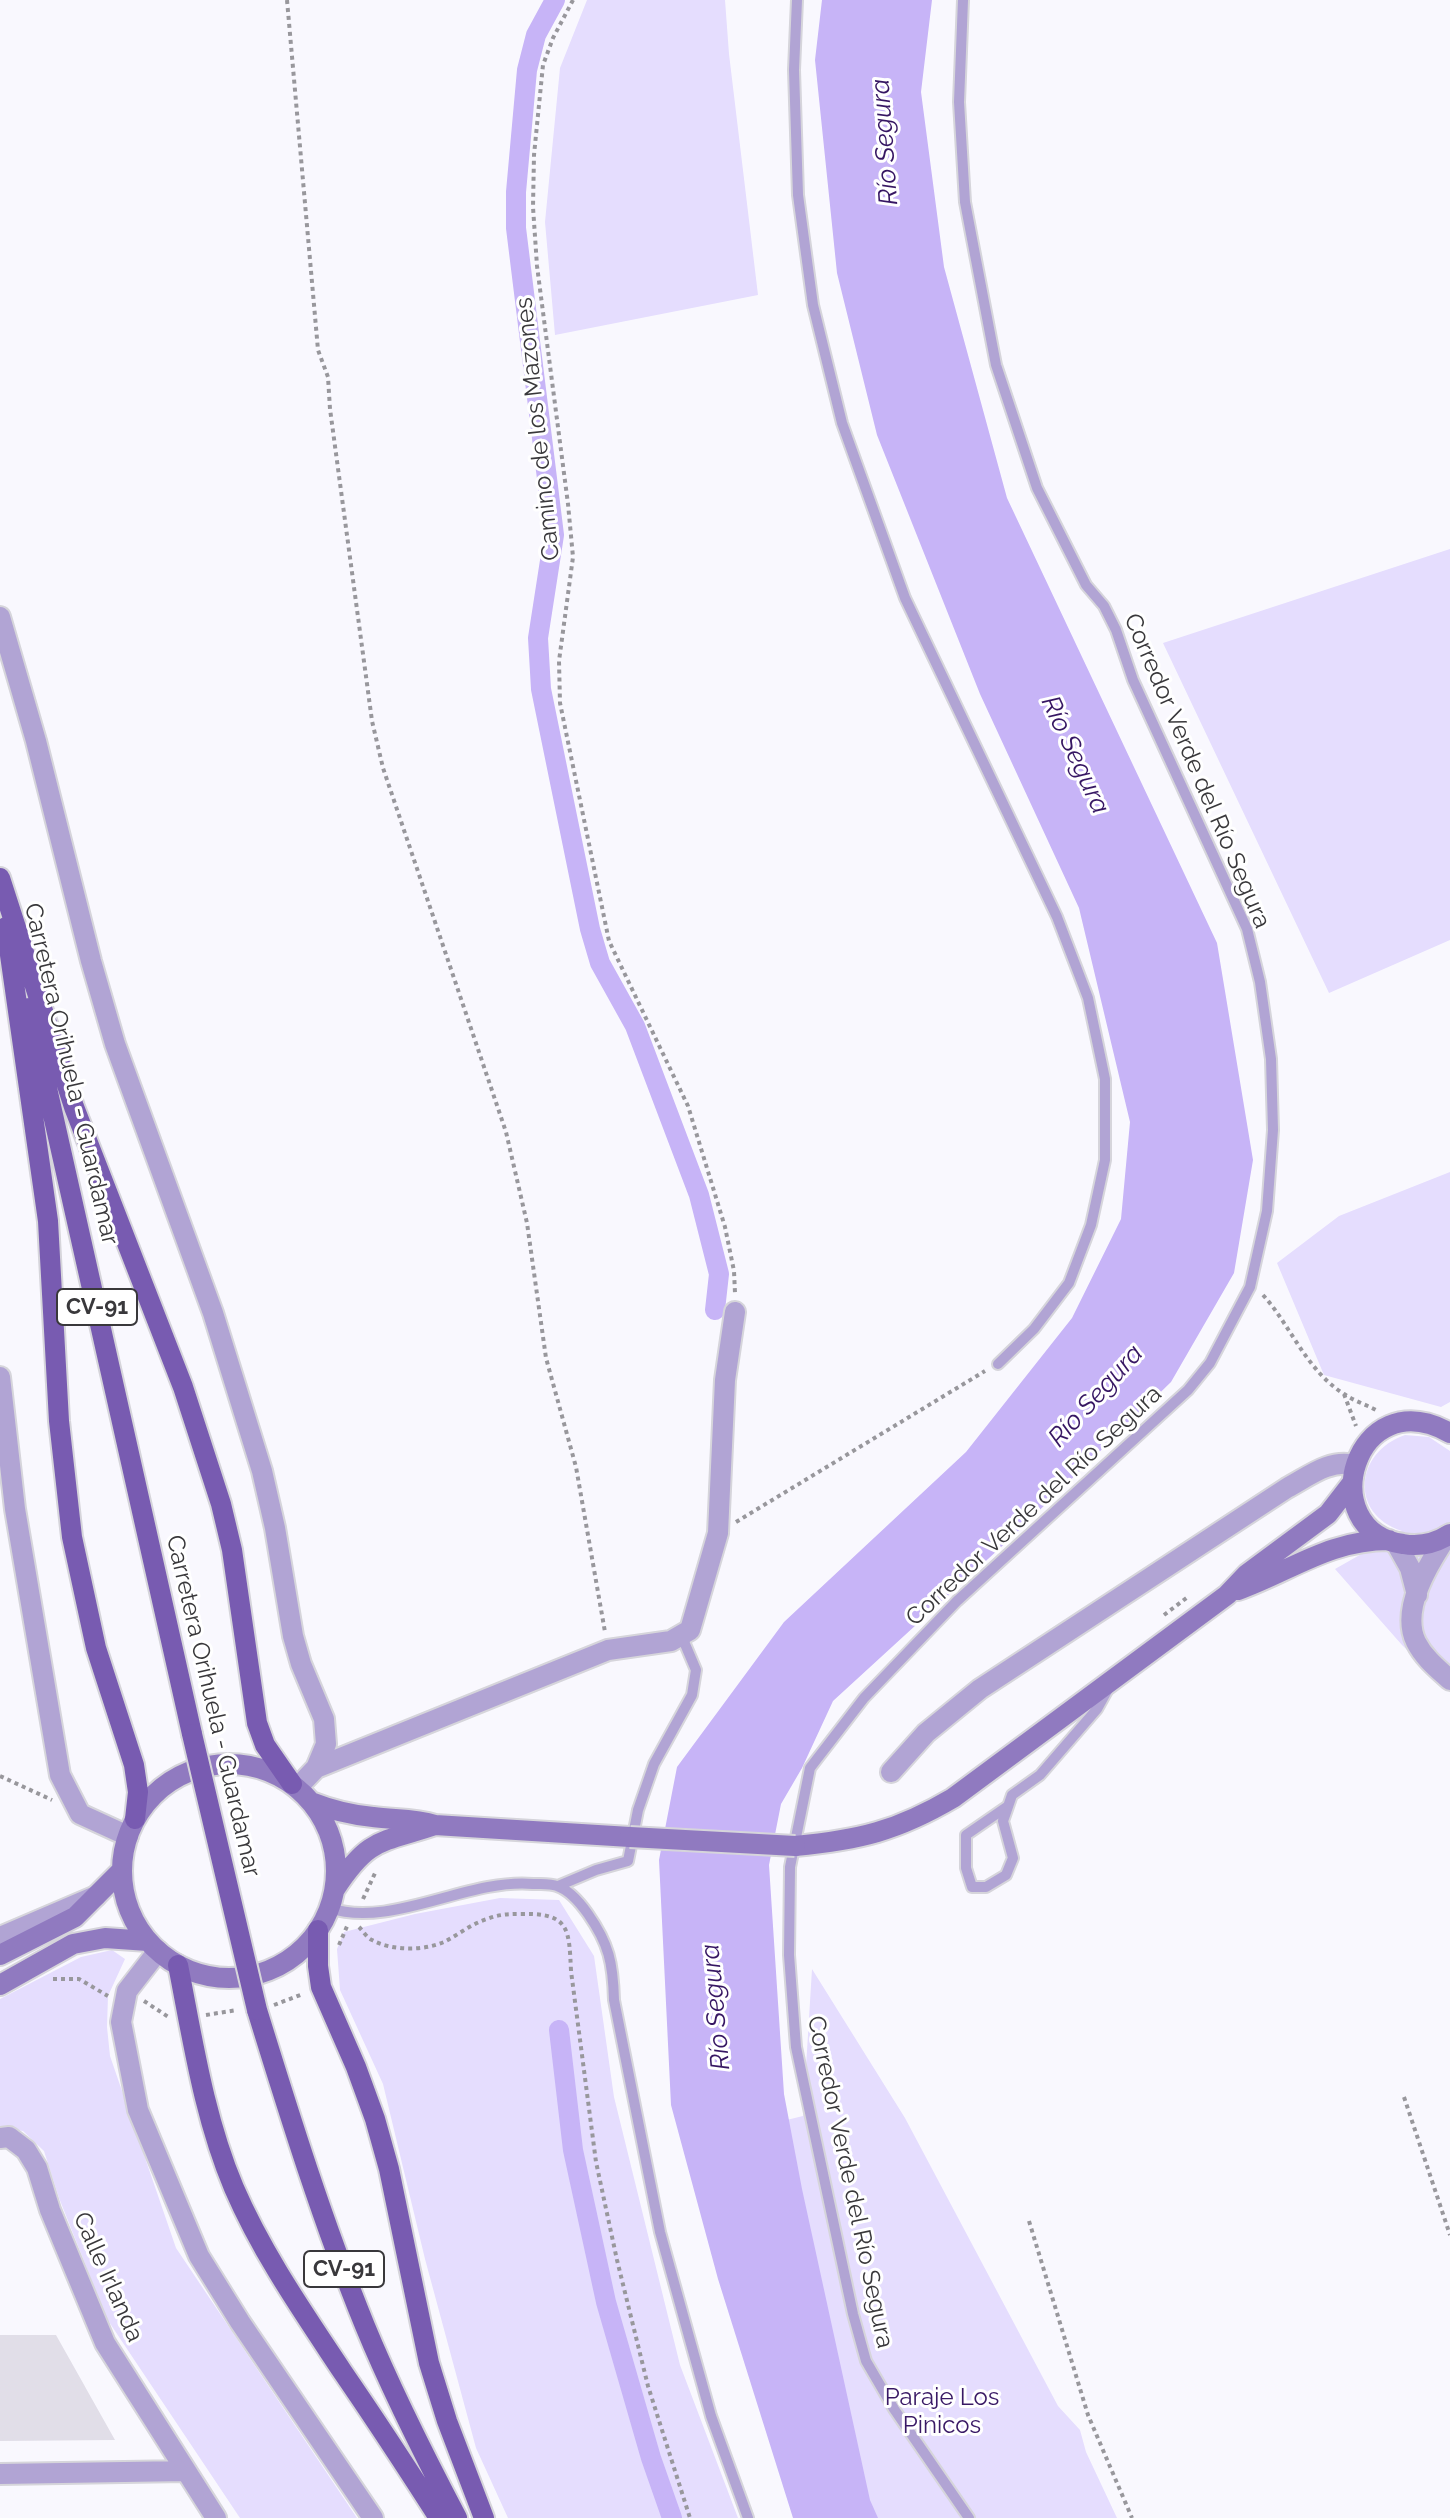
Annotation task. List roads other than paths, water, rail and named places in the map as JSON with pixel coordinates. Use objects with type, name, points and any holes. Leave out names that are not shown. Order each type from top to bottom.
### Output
[{"type":"main road","name":"Carretera Orihuela - Guardamar","points":[[0,881],[257,2010],[290,2116],[360,2312],[399,2404],[457,2518]]},
{"type":"main road","points":[[0,881],[74,1107],[203,1446],[232,1550],[257,1723],[265,1745],[327,1829],[335,1858],[332,1899]]},
{"type":"main road","points":[[0,881],[48,1221],[59,1421],[72,1537],[96,1648],[134,1765],[138,1792],[122,1870],[125,1895],[134,1920],[153,1946],[178,1965],[203,1975],[229,1978],[255,1975],[280,1965],[302,1950],[318,1930],[348,1868],[376,1842],[435,1825]]},
{"type":"main road","points":[[131,1828],[150,1798],[170,1781],[206,1767],[244,1765],[269,1772],[300,1792],[347,1813],[375,1818],[414,1819],[435,1825],[795,1846],[846,1841],[883,1832],[919,1818],[953,1798],[1227,1595],[1247,1574],[1328,1514],[1356,1466],[1383,1429],[1409,1421],[1445,1427]]},
{"type":"main road","points":[[1356,1466],[1353,1497],[1365,1523],[1392,1542]]},
{"type":"main road","points":[[1227,1595],[1338,1546],[1369,1540],[1422,1545],[1449,1535]]},
{"type":"main road","points":[[0,1955],[75,1917],[122,1870]]},
{"type":"main road","points":[[318,1930],[321,1987],[375,2119],[389,2169],[429,2363],[447,2421],[484,2518]]},
{"type":"main road","points":[[0,1985],[73,1944],[105,1938],[153,1946]]},
{"type":"main road","points":[[178,1965],[200,2080],[234,2189],[262,2245],[290,2291],[439,2518]]},
{"type":"street","points":[[0,617],[36,741],[115,1044],[213,1313],[262,1471],[293,1636],[324,1719],[326,1744],[316,1768],[300,1792]]},
{"type":"street","points":[[316,1768],[608,1650],[671,1641],[690,1630],[718,1533],[725,1380],[735,1312]]},
{"type":"street","points":[[0,1377],[15,1509],[60,1775],[80,1814],[131,1828]]},
{"type":"street","points":[[891,1772],[926,1733],[980,1689],[1287,1488],[1328,1466],[1344,1463],[1356,1466]]},
{"type":"street","points":[[1449,1535],[1431,1563],[1411,1617],[1416,1642],[1427,1659],[1450,1680]]},
{"type":"street","points":[[1392,1542],[1410,1568],[1417,1595]]},
{"type":"street","points":[[0,1937],[100,1894]]},
{"type":"street","points":[[153,1946],[127,1991],[121,2022],[138,2110],[199,2256],[373,2518]]},
{"type":"street","name":"Calle Irlanda","points":[[5,2138],[26,2150],[37,2168],[50,2210],[105,2343],[216,2518]]},
{"type":"street","points":[[0,2474],[186,2471]]},
{"type":"lane","points":[[797,0],[794,70],[798,195],[813,305],[842,423],[905,598],[1057,917],[1088,998],[1105,1079],[1105,1160],[1091,1225],[1069,1283],[1034,1329],[998,1364]]},
{"type":"lane","name":"Corredor Verde del Río Segura","points":[[963,0],[959,102],[965,202],[996,365],[1037,488],[1086,585],[1104,606],[1116,630],[1133,680],[1247,929],[1260,982],[1271,1059],[1273,1130],[1267,1211],[1250,1287],[1210,1363],[1188,1390],[957,1601],[864,1698],[810,1768],[790,1867],[789,1955],[796,2047],[853,2314],[866,2361],[894,2409],[969,2518]]},
{"type":"lane","points":[[332,1899],[352,1914],[432,1902],[491,1885],[524,1883],[558,1886],[628,1861],[638,1810],[654,1764],[692,1695],[696,1670],[682,1637]]},
{"type":"lane","points":[[1008,1806],[966,1835],[966,1868],[972,1887],[986,1887],[1006,1875],[1013,1858],[1003,1821],[1012,1795],[1040,1775],[1097,1709],[1114,1679]]},
{"type":"lane","points":[[558,1886],[581,1904],[603,1935],[613,1964],[614,2000],[660,2232],[711,2416],[748,2518]]},
{"type":"water","name":"Río Segura","points":[[822,0],[932,0],[921,92],[944,267],[1007,498],[1217,943],[1253,1160],[1234,1273],[1171,1382],[1012,1537],[833,1701],[802,1768],[781,1804],[769,1865],[784,2094],[870,2500],[878,2518],[793,2518],[718,2279],[671,2105],[659,1860],[677,1767],[784,1622],[966,1452],[1072,1318],[1121,1219],[1130,1122],[1079,908],[980,694],[877,435],[837,273],[815,60]]},
{"type":"waterway","points":[[555,0],[536,35],[527,70],[516,192],[516,228],[554,535],[538,638],[541,689],[590,929],[600,963],[635,1026],[699,1195],[719,1274],[715,1310]]},
{"type":"waterway","points":[[559,2030],[573,2150],[606,2302],[651,2458],[672,2518]]},
{"type":"park label","name":"Paraje Los Pinicos","points":[[942,2412]]}]
